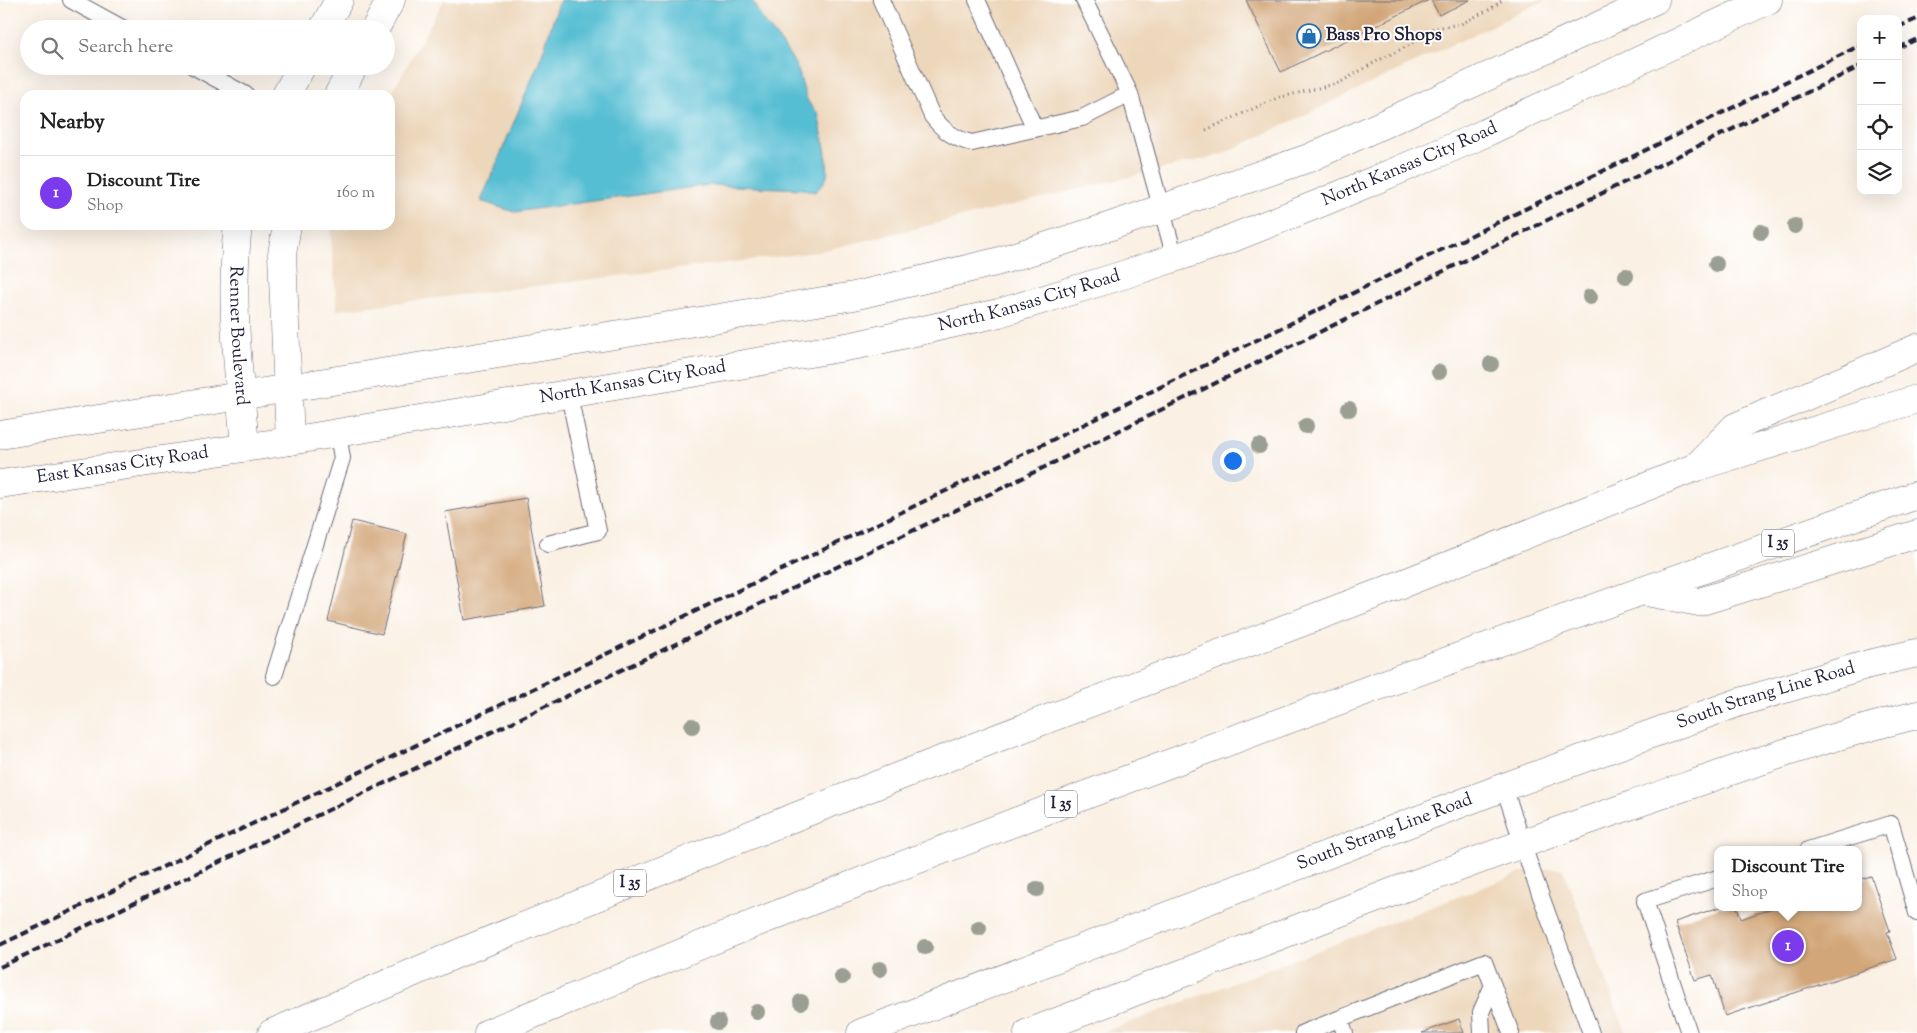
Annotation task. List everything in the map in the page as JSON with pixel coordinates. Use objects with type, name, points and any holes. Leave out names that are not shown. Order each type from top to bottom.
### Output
[{"type":"main road","points":[[328,20],[339,0]]},
{"type":"main road","points":[[380,20],[391,0]]},
{"type":"main road","points":[[0,435],[854,296],[996,262],[1105,228],[1309,158],[1655,0]]},
{"type":"main road","name":"North Kansas City Road","points":[[245,447],[338,434],[876,341],[1000,313],[1229,240],[1470,140],[1768,0]]},
{"type":"main road","points":[[289,90],[297,75]]},
{"type":"main road","points":[[341,90],[349,75]]},
{"type":"main road","name":"Renner Boulevard","points":[[237,230],[235,251],[235,318],[245,447]]},
{"type":"main road","points":[[286,230],[282,254],[290,441]]},
{"type":"main road","points":[[1696,467],[1735,427],[1917,348]]},
{"type":"main road","name":"I 35","points":[[272,1033],[466,950],[791,818],[1001,736],[1374,595],[1696,467],[1917,399]]},
{"type":"main road","name":"East Kansas City Road","points":[[0,484],[245,447]]},
{"type":"main road","name":"I 35","points":[[488,1033],[798,906],[1123,780],[1640,590],[1917,494]]},
{"type":"main road","points":[[1640,590],[1698,602],[1917,534]]},
{"type":"main road","name":"South Strang Line Road","points":[[861,1033],[1504,787],[1737,703],[1869,664],[1917,653]]},
{"type":"main road","points":[[1028,1033],[1523,843],[1759,761],[1882,723],[1917,715]]},
{"type":"lane","points":[[71,0],[108,20]]},
{"type":"lane","points":[[881,0],[932,116],[943,129],[960,140],[972,143],[1082,118],[1130,94]]},
{"type":"lane","points":[[976,0],[1036,129]]},
{"type":"lane","points":[[1084,0],[1130,94],[1175,258]]},
{"type":"lane","points":[[210,75],[237,90]]},
{"type":"lane","points":[[548,544],[598,531],[569,395]]},
{"type":"lane","points":[[274,676],[342,458],[338,434]]},
{"type":"lane","points":[[1504,787],[1591,1033]]},
{"type":"lane","points":[[1821,846],[1891,824],[1917,913]]},
{"type":"lane","points":[[1689,1033],[1644,901],[1714,879]]},
{"type":"lane","points":[[1303,1033],[1342,1026],[1484,962],[1511,1033]]},
{"type":"lane","points":[[1482,1033],[1481,1012],[1493,985]]},
{"type":"path","points":[[1206,130],[1277,98],[1339,84],[1379,60],[1410,45],[1429,29],[1461,24],[1492,8],[1502,0]]},
{"type":"shaded area","points":[[444,0],[1546,0],[1221,155],[817,252],[337,310],[330,230],[395,230],[395,90],[393,90]]},
{"type":"shaded area","points":[[1531,869],[1563,869],[1626,1033],[1102,1033]]},
{"type":"water","points":[[560,0],[752,0],[762,18],[792,59],[809,104],[818,113],[828,170],[824,182],[815,192],[804,189],[710,185],[514,212],[481,201],[541,57]]},
{"type":"building","name":"Bass Pro Shops","points":[[1246,0],[1429,0],[1281,72]]},
{"type":"building","name":"Bass Pro Shops","points":[[1431,0],[1470,0],[1439,15]]},
{"type":"building","points":[[526,498],[545,606],[464,620],[445,512]]},
{"type":"building","points":[[352,521],[407,534],[382,634],[328,621]]},
{"type":"building","points":[[1871,876],[1890,931],[1887,932],[1897,959],[1725,1016],[1712,975],[1695,980],[1675,922],[1714,909],[1714,911],[1738,911],[1741,919],[1764,911],[1862,911],[1862,879]]},
{"type":"building","points":[[1459,1019],[1464,1033],[1422,1033]]},
{"type":"railway","points":[[1902,25],[1917,19]]},
{"type":"railway","points":[[1902,46],[1917,39]]},
{"type":"railway","points":[[0,945],[1056,438],[1857,47]]},
{"type":"railway","points":[[0,967],[1000,489],[1857,68]]},
{"type":"place","name":"Bass Pro Shops","points":[[1309,36]]},
{"type":"place","name":"Discount Tire","points":[[1788,946]]}]
